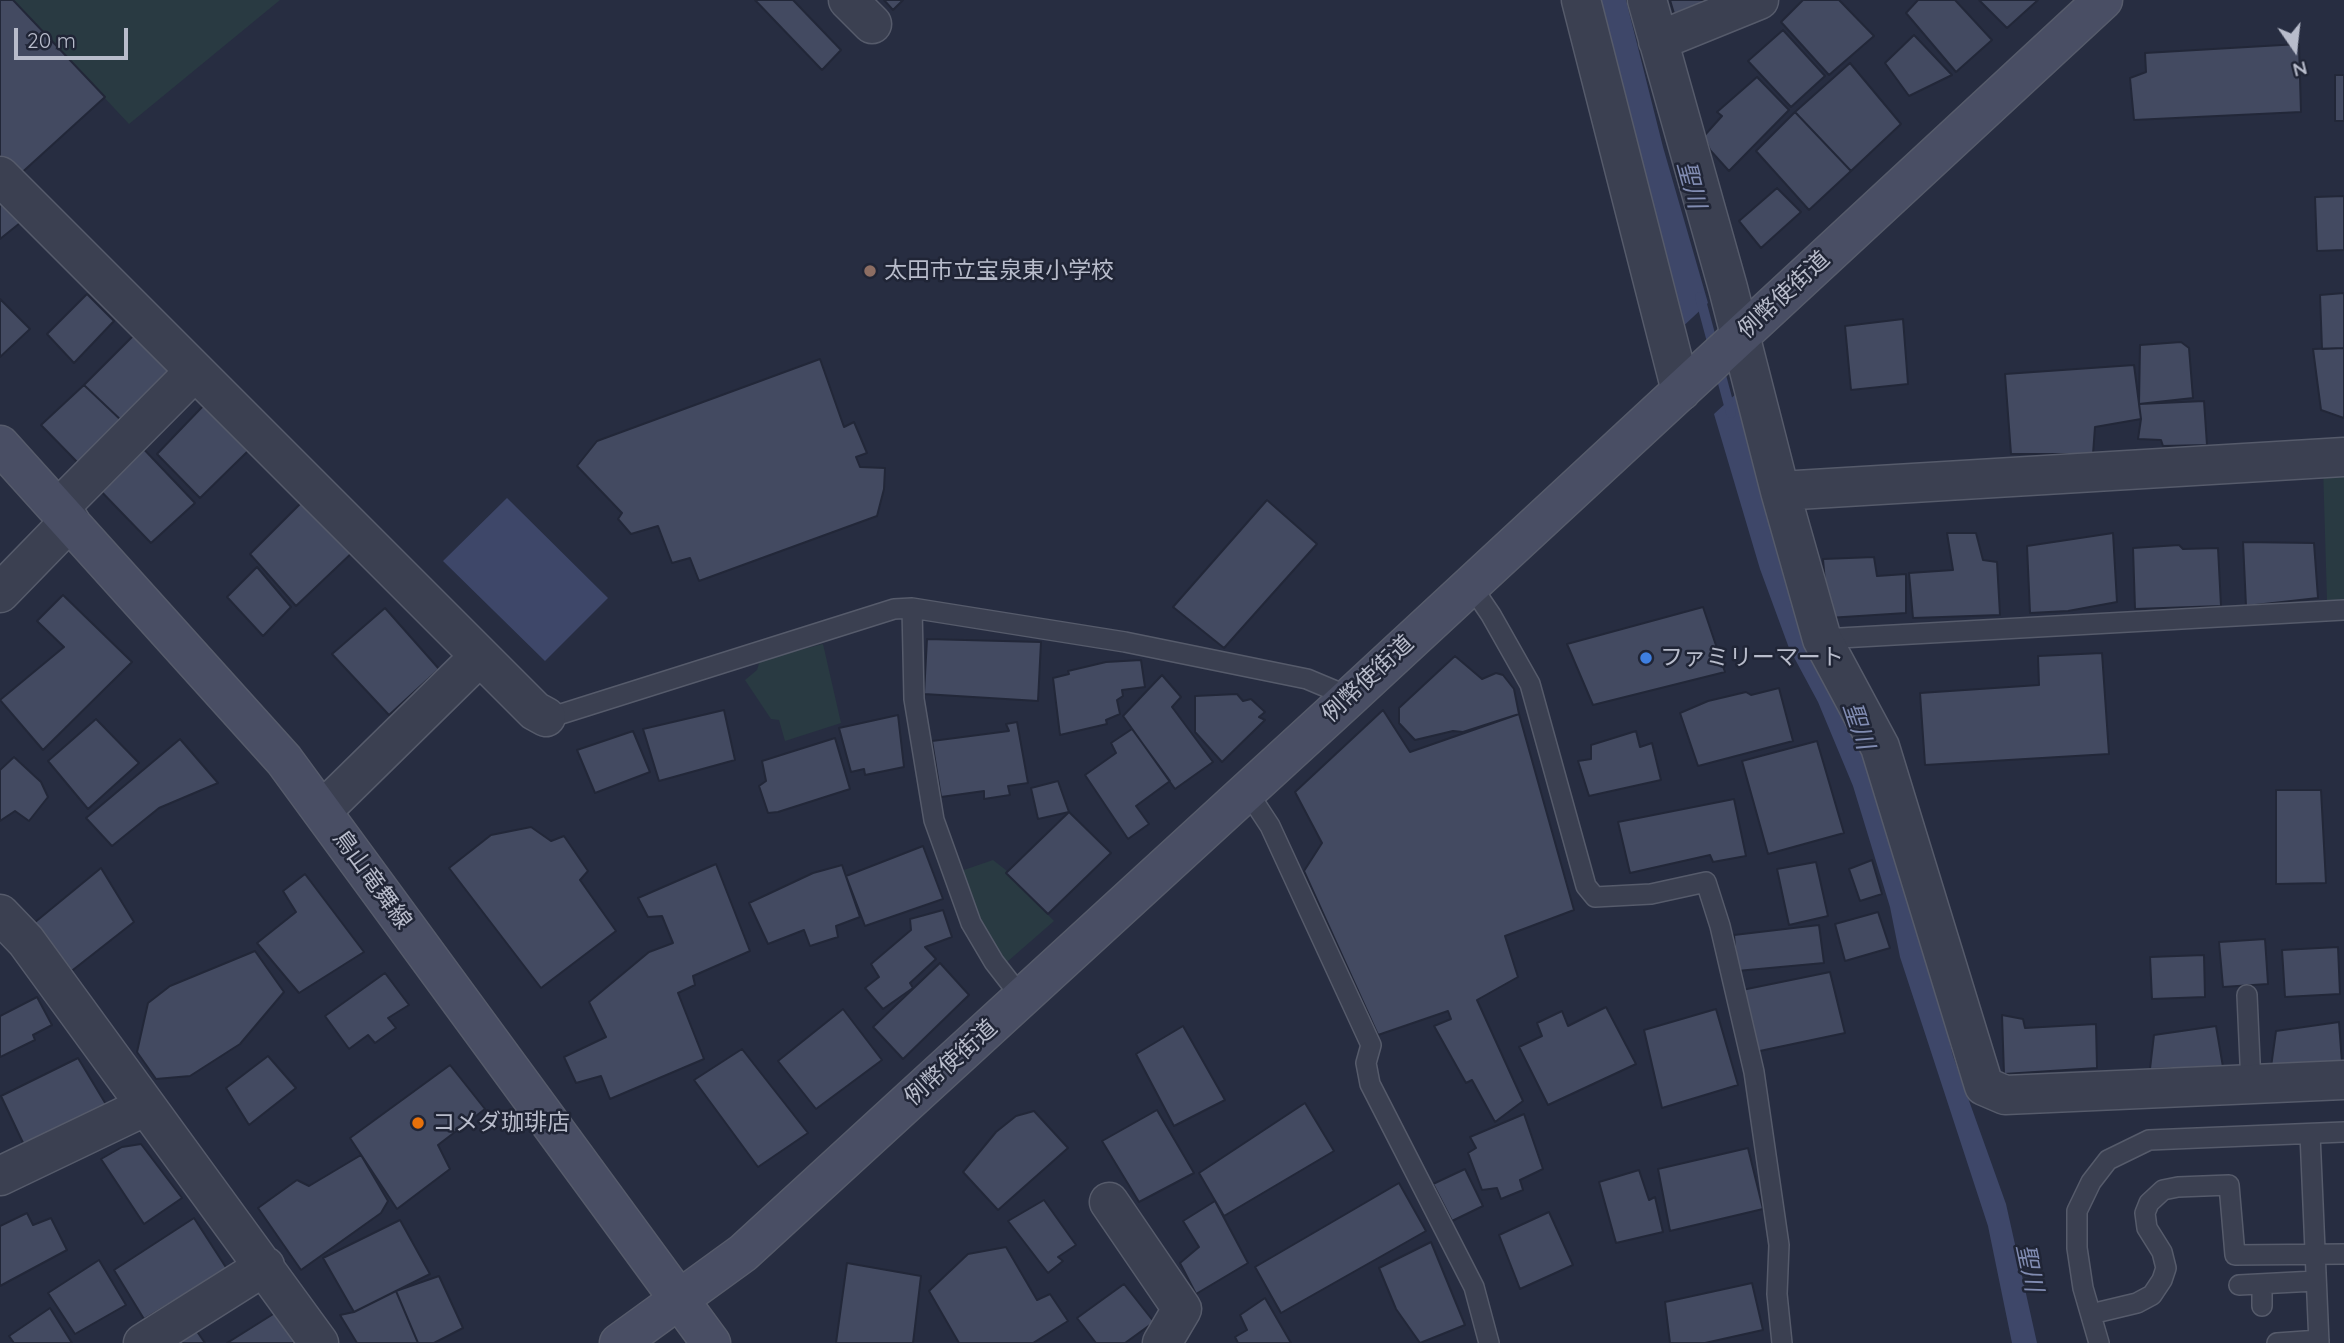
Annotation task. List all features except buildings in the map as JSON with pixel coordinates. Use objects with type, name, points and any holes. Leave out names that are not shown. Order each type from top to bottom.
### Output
[{"type":"main road","name":"例幣使街道","points":[[619,1343],[743,1253],[1350,697],[2103,0]]},
{"type":"main road","name":"鳥山竜舞線","points":[[0,445],[284,760],[710,1343]]},
{"type":"street","points":[[1581,0],[1688,385]]},
{"type":"street","points":[[1647,0],[1735,340],[1822,639],[1880,747],[1984,1086],[2005,1094],[2344,1080]]},
{"type":"street","points":[[1658,41],[1759,0]]},
{"type":"street","points":[[0,176],[535,711],[546,717]]},
{"type":"street","points":[[0,593],[64,515],[195,371]]},
{"type":"street","points":[[1780,491],[2344,457]]},
{"type":"street","points":[[322,811],[480,656]]},
{"type":"street","points":[[9,936],[146,1106],[320,1343]]},
{"type":"street","points":[[0,1177],[146,1106]]},
{"type":"street","points":[[1109,1202],[1182,1309],[1162,1343]]},
{"type":"street","points":[[143,1343],[265,1266]]},
{"type":"lane","points":[[1470,584],[1492,615],[1530,684],[1586,886],[1595,897],[1651,894],[1706,882],[1720,926],[1754,1072],[1779,1245],[1777,1294],[1782,1343]]},
{"type":"lane","points":[[912,608],[914,699],[934,820],[971,923],[994,962],[1022,998]]},
{"type":"lane","points":[[546,717],[894,609],[912,608],[1151,647],[1307,680],[1350,697]]},
{"type":"lane","points":[[1822,639],[2344,610]]},
{"type":"lane","points":[[1247,791],[1270,826],[1371,1045],[1366,1063],[1370,1084],[1474,1287],[1489,1343]]},
{"type":"lane","points":[[2247,995],[2250,1084]]},
{"type":"lane","points":[[2099,1343],[2083,1288],[2077,1248],[2077,1210],[2091,1182],[2108,1160],[2149,1140],[2344,1132]]},
{"type":"lane","points":[[2277,1343],[2319,1342],[2310,1134]]},
{"type":"lane","points":[[2091,1314],[2137,1303],[2152,1295],[2166,1268],[2162,1252],[2147,1228],[2145,1213],[2149,1203],[2163,1191],[2178,1187],[2229,1185],[2235,1255],[2344,1254]]},
{"type":"lane","points":[[2239,1285],[2315,1281]]},
{"type":"lane","points":[[2262,1284],[2262,1306]]},
{"type":"shaded area","points":[[13,0],[280,0],[129,124]]},
{"type":"shaded area","points":[[2344,464],[2344,600],[2327,601],[2323,466]]},
{"type":"shaded area","points":[[823,644],[841,723],[785,741],[779,720],[771,719],[745,680],[757,670],[760,660]]},
{"type":"shaded area","points":[[993,860],[1007,871],[1054,921],[1007,962],[997,954],[958,872]]},
{"type":"water","points":[[1600,0],[1626,0],[1663,147],[1708,303],[1677,332]]},
{"type":"water","points":[[1738,392],[1914,901],[1953,1056],[2006,1204],[2037,1343],[2012,1343],[1988,1226],[1900,957],[1890,907],[1853,786],[1818,702],[1789,648],[1760,569],[1714,414]]},
{"type":"water","points":[[507,498],[608,598],[545,661],[443,561]]},
{"type":"waterway","name":"聖川","points":[[1700,297],[1714,349]]},
{"type":"waterway","name":"聖川","points":[[1719,368],[1731,413]]},
{"type":"place","name":"太田市立宝泉東小学校","points":[[870,271]]},
{"type":"place","name":"ファミリーマート","points":[[1646,658]]},
{"type":"place","name":"コメダ珈琲店","points":[[418,1123]]}]
